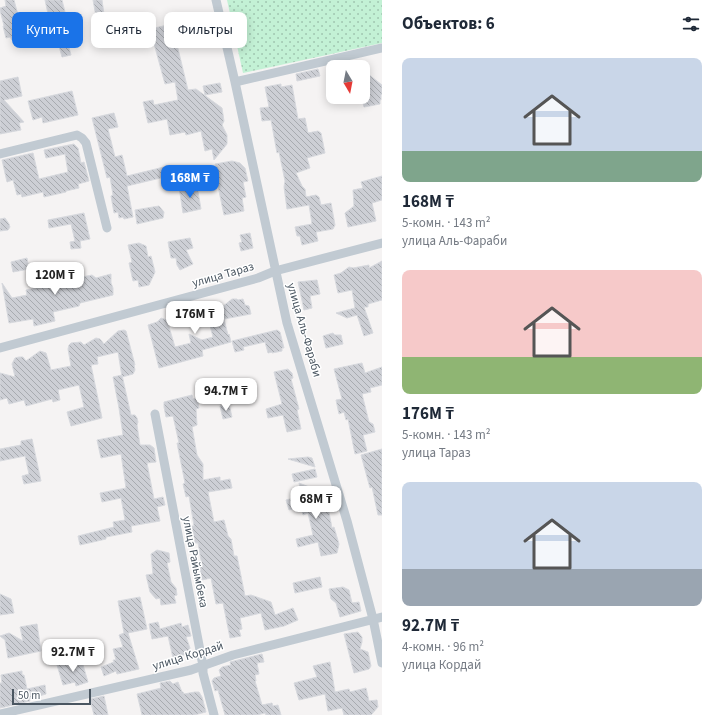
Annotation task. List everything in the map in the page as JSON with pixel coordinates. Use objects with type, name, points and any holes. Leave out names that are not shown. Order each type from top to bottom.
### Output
[{"type":"street","name":"улица Аль-Фараби","points":[[216,0],[287,323],[377,618],[382,663]]},
{"type":"street","points":[[235,82],[382,48]]},
{"type":"street","points":[[0,154],[77,135],[82,138],[86,143],[107,228]]},
{"type":"street","name":"улица Тараз","points":[[0,348],[258,278],[275,271],[382,244]]},
{"type":"street","name":"улица Райымбека","points":[[155,414],[203,666],[203,673],[214,715]]},
{"type":"street","name":"улица Кордай","points":[[0,714],[191,670],[233,655],[377,618]]},
{"type":"green space","points":[[227,0],[382,0],[382,43],[243,73],[238,48],[247,48],[247,12],[230,12]]},
{"type":"building","points":[[5,0],[14,0],[17,12],[12,12],[12,40],[10,37],[6,38],[0,10],[0,8],[6,6]]},
{"type":"building","points":[[45,0],[62,0],[65,12],[48,12]]},
{"type":"building","points":[[93,0],[102,0],[104,12],[95,12]]},
{"type":"building","points":[[164,26],[164,48],[178,48],[188,90],[196,89],[222,108],[224,121],[222,125],[227,135],[227,144],[214,160],[212,149],[205,151],[201,131],[186,135],[185,132],[170,135],[167,119],[148,123],[143,102],[153,100],[154,105],[178,100],[175,82],[165,84],[155,48],[156,28]]},
{"type":"building","points":[[60,48],[69,48],[71,55],[62,57]]},
{"type":"building","points":[[318,69],[320,76],[297,81],[296,74]]},
{"type":"building","points":[[370,76],[382,85],[381,100],[380,104],[364,107],[363,104],[370,104]]},
{"type":"building","points":[[18,77],[22,96],[4,100],[24,122],[19,123],[21,130],[0,134],[0,81]]},
{"type":"building","points":[[220,83],[222,92],[205,95],[203,86]]},
{"type":"building","points":[[281,84],[281,87],[292,85],[298,119],[305,118],[308,133],[318,131],[321,133],[325,153],[307,158],[310,168],[296,173],[305,189],[306,197],[316,195],[319,197],[321,205],[331,203],[335,225],[333,229],[316,232],[318,241],[302,245],[300,236],[297,236],[295,227],[312,224],[309,205],[287,209],[284,187],[285,181],[279,152],[277,153],[271,120],[262,121],[260,108],[269,107],[265,87]]},
{"type":"building","points":[[72,91],[78,115],[43,123],[42,117],[33,120],[28,101]]},
{"type":"building","points":[[114,113],[118,127],[108,129],[115,157],[122,155],[127,176],[168,166],[171,171],[169,176],[127,186],[133,217],[124,219],[123,217],[119,218],[118,212],[114,213],[110,177],[107,178],[92,118]]},
{"type":"building","points":[[74,144],[78,148],[81,163],[84,162],[89,181],[78,184],[79,188],[44,197],[43,192],[22,197],[21,194],[17,195],[13,180],[7,182],[2,160],[33,153],[39,179],[68,172],[65,154],[46,158],[44,150]]},
{"type":"building","points":[[232,161],[240,163],[245,168],[248,181],[243,182],[246,197],[242,198],[244,211],[224,215],[215,172],[217,172],[215,164]]},
{"type":"building","points":[[382,176],[382,200],[372,203],[376,221],[348,227],[345,213],[354,206],[353,190],[363,188],[361,182]]},
{"type":"building","points":[[189,185],[190,188],[197,186],[201,209],[183,213],[179,187]]},
{"type":"building","points":[[159,206],[164,212],[163,218],[137,224],[135,210]]},
{"type":"building","points":[[84,213],[90,239],[80,241],[81,248],[71,249],[70,242],[75,241],[71,224],[49,228],[48,220]]},
{"type":"building","points":[[5,218],[10,227],[8,230],[0,231],[0,219]]},
{"type":"building","points":[[250,233],[253,248],[241,251],[239,243],[242,242],[240,235]]},
{"type":"building","points":[[190,238],[193,248],[186,250],[193,264],[180,270],[177,265],[176,258],[171,258],[168,242]]},
{"type":"building","points":[[139,243],[146,246],[148,257],[151,256],[155,272],[149,285],[139,287],[138,280],[133,281],[129,263],[132,262],[128,245]]},
{"type":"building","points":[[27,258],[29,269],[13,272],[11,262]]},
{"type":"building","points":[[382,261],[382,300],[368,304],[368,307],[364,307],[373,333],[364,336],[357,315],[347,318],[336,313],[355,308],[352,290],[338,293],[334,275],[341,273],[349,267],[353,268],[369,265],[369,268]]},
{"type":"building","points":[[41,263],[43,276],[54,273],[57,282],[92,275],[96,278],[111,274],[113,295],[80,303],[79,306],[53,312],[55,321],[34,326],[33,319],[9,323],[2,283],[12,298],[27,295],[26,290],[37,288],[32,264]]},
{"type":"building","points":[[317,280],[320,294],[310,296],[312,308],[304,310],[298,282]]},
{"type":"building","points":[[232,299],[243,299],[245,305],[249,306],[251,314],[224,319],[231,342],[202,350],[203,356],[159,368],[148,325],[157,322],[161,318],[167,320],[175,347],[191,343],[189,334],[202,340],[213,337],[206,310],[215,303],[222,307]]},
{"type":"building","points":[[277,330],[280,332],[284,348],[282,348],[282,351],[268,353],[265,342],[243,347],[244,350],[235,352],[232,341]]},
{"type":"building","points":[[118,331],[126,331],[135,365],[133,374],[122,377],[118,352],[97,357],[98,364],[91,365],[102,418],[71,426],[67,412],[84,407],[79,385],[58,390],[60,400],[53,402],[52,399],[26,406],[24,400],[9,404],[7,398],[0,400],[0,373],[15,377],[12,364],[15,358],[23,357],[26,361],[40,351],[46,353],[51,370],[71,366],[68,349],[71,343],[81,342],[84,345],[96,338],[100,339],[104,344]]},
{"type":"building","points":[[333,333],[335,335],[341,335],[343,344],[326,348],[323,336]]},
{"type":"building","points":[[362,363],[365,373],[382,367],[382,385],[370,388],[371,392],[362,394],[369,422],[373,424],[375,432],[363,435],[367,451],[355,454],[348,419],[346,420],[344,412],[339,414],[336,400],[342,399],[334,369]]},
{"type":"building","points":[[288,369],[292,373],[293,378],[291,379],[299,409],[297,410],[301,429],[287,432],[283,415],[268,418],[266,409],[282,404],[274,372]]},
{"type":"building","points":[[122,375],[131,415],[135,415],[137,418],[140,445],[150,445],[154,448],[156,462],[147,463],[154,499],[163,497],[165,505],[157,507],[160,521],[131,526],[132,532],[106,537],[106,539],[80,545],[78,536],[114,527],[113,522],[125,520],[121,498],[102,502],[100,493],[126,488],[121,454],[101,458],[97,440],[123,435],[113,377]]},
{"type":"building","points":[[192,395],[193,399],[197,398],[199,408],[196,409],[197,425],[192,427],[197,455],[203,464],[203,480],[220,477],[220,481],[230,479],[232,488],[208,492],[214,522],[224,520],[228,536],[231,539],[234,556],[237,556],[245,596],[251,595],[271,602],[275,615],[293,608],[298,620],[284,626],[265,630],[261,613],[240,618],[242,629],[239,630],[241,636],[230,638],[223,603],[216,604],[211,578],[202,580],[199,564],[201,560],[198,543],[194,543],[191,526],[194,526],[189,496],[186,497],[183,484],[185,483],[177,443],[179,443],[173,416],[166,417],[164,407],[164,402]]},
{"type":"building","points":[[229,404],[232,417],[223,419],[220,406]]},
{"type":"building","points":[[32,439],[41,481],[24,484],[22,476],[29,474],[25,456],[0,461],[0,449],[21,445],[21,441]]},
{"type":"building","points":[[382,449],[382,515],[378,515],[372,487],[370,488],[361,455]]},
{"type":"building","points":[[312,458],[315,467],[288,459]]},
{"type":"building","points":[[315,469],[317,477],[294,482],[292,474]]},
{"type":"building","points":[[299,483],[322,492],[327,502],[332,528],[334,527],[339,544],[337,553],[321,556],[318,542],[298,547],[296,539],[313,535],[308,513],[303,515],[301,507],[289,510],[286,500],[302,496]]},
{"type":"building","points":[[157,550],[169,553],[170,562],[167,563],[171,582],[176,588],[177,595],[174,596],[176,603],[161,605],[160,598],[156,599],[150,592],[146,575],[153,574],[151,554]]},
{"type":"building","points":[[320,577],[322,587],[295,593],[293,583]]},
{"type":"building","points":[[343,587],[349,590],[352,603],[359,602],[361,611],[340,617],[336,603],[331,599],[329,589]]},
{"type":"building","points":[[0,594],[11,599],[14,613],[0,615]]},
{"type":"building","points":[[140,597],[147,629],[128,633],[139,669],[117,674],[116,671],[104,676],[101,667],[114,662],[113,660],[116,660],[113,649],[123,647],[119,635],[124,633],[118,601]]},
{"type":"building","points":[[158,622],[160,629],[181,623],[182,627],[188,625],[191,636],[186,637],[190,648],[187,654],[173,658],[168,636],[152,639],[149,624]]},
{"type":"building","points":[[37,624],[41,651],[8,658],[5,640],[0,636],[9,633],[23,641],[20,627]]},
{"type":"building","points":[[358,632],[362,637],[360,649],[368,652],[371,666],[369,669],[354,673],[344,634]]},
{"type":"building","points":[[262,654],[264,662],[257,663],[259,674],[255,675],[255,681],[262,705],[272,703],[273,706],[278,705],[281,715],[266,715],[265,713],[257,715],[225,715],[218,690],[215,691],[212,681],[214,678],[221,676],[219,670],[222,667],[231,665],[230,662]]},
{"type":"building","points":[[81,658],[88,682],[76,686],[75,682],[63,685],[57,665]]},
{"type":"building","points":[[330,662],[335,692],[349,689],[350,692],[366,688],[369,701],[377,700],[378,707],[371,715],[344,715],[342,708],[328,711],[325,694],[299,700],[294,683],[317,677],[313,666]]},
{"type":"building","points":[[22,671],[27,689],[45,685],[46,694],[29,699],[30,701],[0,708],[0,683],[2,683],[1,675]]},
{"type":"building","points":[[170,681],[173,684],[178,682],[184,694],[199,692],[206,712],[194,715],[142,715],[137,694],[161,688],[160,683]]},
{"type":"building","points":[[104,696],[108,715],[94,715],[90,699]]}]
